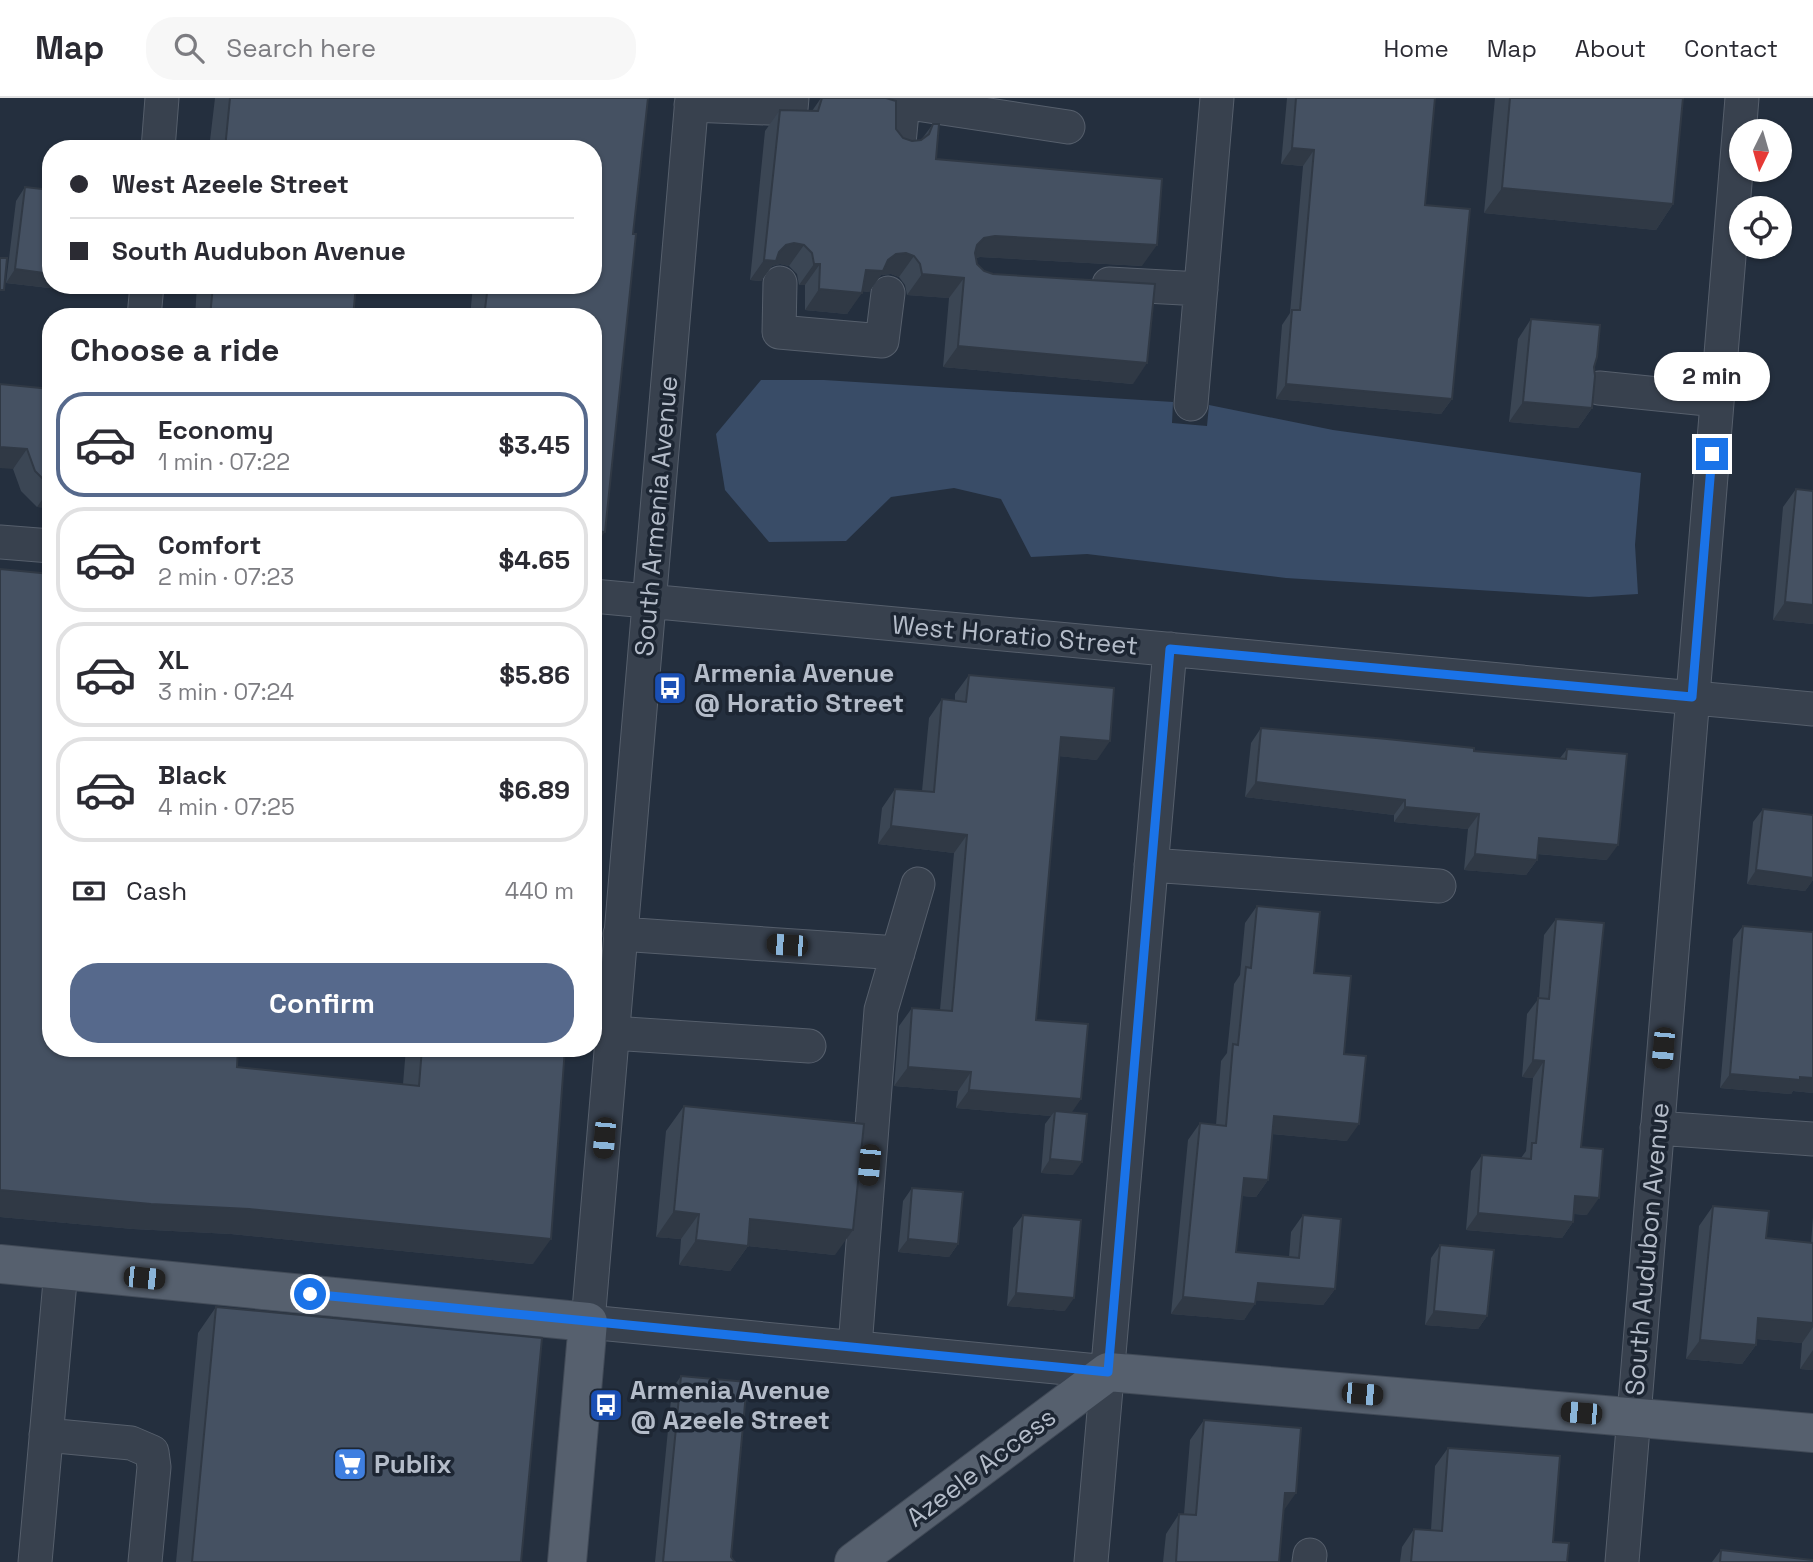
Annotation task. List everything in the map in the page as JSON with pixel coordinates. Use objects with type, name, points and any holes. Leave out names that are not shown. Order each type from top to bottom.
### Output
[{"type":"main road","points":[[0,1264],[588,1322]]},
{"type":"main road","name":"South Armenia Avenue","points":[[567,1562],[588,1322]]},
{"type":"main road","points":[[1108,1372],[1813,1433]]},
{"type":"main road","name":"Azeele Access","points":[[854,1562],[1108,1372]]},
{"type":"street","points":[[159,140],[162,98]]},
{"type":"street","points":[[1191,404],[1217,98]]},
{"type":"street","name":"South Audubon Avenue","points":[[1622,1562],[1742,98]]},
{"type":"street","points":[[899,143],[893,100],[1068,127]]},
{"type":"street","points":[[691,101],[798,109]]},
{"type":"street","name":"South Armenia Avenue","points":[[588,1322],[691,101]]},
{"type":"street","points":[[1076,282],[1201,289]]},
{"type":"street","points":[[779,283],[779,332],[792,334],[882,341],[888,293]]},
{"type":"street","points":[[1599,388],[1717,400]]},
{"type":"street","points":[[0,542],[42,545]]},
{"type":"street","name":"West Horatio Street","points":[[602,597],[1813,709]]},
{"type":"street","points":[[1091,1562],[1170,649]]},
{"type":"street","points":[[1151,865],[1439,886]]},
{"type":"street","points":[[855,1348],[881,1010],[918,884]]},
{"type":"street","points":[[621,934],[898,953]]},
{"type":"street","points":[[612,1033],[809,1046]]},
{"type":"street","points":[[1657,1128],[1813,1139]]},
{"type":"street","points":[[35,1562],[61,1270]]},
{"type":"street","points":[[588,1322],[1108,1372]]},
{"type":"street","points":[[46,1435],[131,1443],[152,1452],[154,1467],[145,1562]]},
{"type":"water","points":[[761,380],[824,380],[1173,402],[1172,423],[1207,426],[1209,405],[1333,430],[1641,473],[1635,545],[1638,594],[1589,597],[1286,578],[1087,554],[1031,557],[1001,499],[954,488],[891,497],[846,541],[769,542],[725,490],[716,434]]},
{"type":"building","points":[[230,98],[648,98],[605,532],[602,532],[602,308],[485,308],[487,294],[602,294],[602,140],[226,140]]},
{"type":"building","points":[[822,98],[886,98],[896,101],[896,129],[903,138],[912,141],[921,140],[929,134],[933,124],[939,124],[936,159],[1162,179],[1157,245],[995,236],[984,238],[977,245],[975,253],[977,264],[984,271],[993,274],[1155,284],[1147,363],[958,346],[964,278],[922,274],[920,264],[914,256],[906,253],[896,254],[888,260],[883,271],[866,270],[862,293],[819,289],[820,264],[814,264],[812,253],[804,245],[786,245],[779,252],[776,261],[764,260],[780,110],[818,111]]},
{"type":"building","points":[[1296,98],[1435,98],[1425,205],[1470,209],[1452,399],[1286,384],[1292,310],[1300,310],[1314,150],[1292,148]]},
{"type":"building","points":[[1510,98],[1683,98],[1673,204],[1502,188]]},
{"type":"building","points":[[25,187],[42,189],[42,273],[15,269]]},
{"type":"building","points":[[0,258],[7,258],[4,290],[0,290]]},
{"type":"building","points":[[212,294],[355,294],[354,308],[211,308]]},
{"type":"building","points":[[1531,319],[1600,325],[1592,408],[1523,402]]},
{"type":"building","points":[[0,384],[42,388],[42,478],[35,471],[27,449],[0,447]]},
{"type":"building","points":[[1796,489],[1813,491],[1813,605],[1785,602]]},
{"type":"building","points":[[0,569],[42,573],[42,1057],[238,1057],[237,1067],[419,1086],[421,1057],[564,1057],[551,1239],[249,1209],[151,1204],[0,1190]]},
{"type":"building","points":[[969,675],[1114,688],[1110,741],[1061,737],[1036,1020],[1088,1024],[1081,1099],[969,1090],[971,1072],[908,1067],[912,1008],[952,1011],[967,835],[891,826],[895,789],[934,792],[942,699],[966,702]]},
{"type":"building","points":[[1261,728],[1566,759],[1567,749],[1627,754],[1618,845],[1539,838],[1537,860],[1475,854],[1479,814],[1405,807],[1405,800],[1256,782]]},
{"type":"building","points":[[1763,809],[1813,815],[1813,878],[1756,870]]},
{"type":"building","points":[[1257,906],[1320,912],[1314,973],[1351,976],[1344,1054],[1366,1056],[1359,1124],[1274,1116],[1268,1180],[1244,1178],[1236,1252],[1299,1258],[1303,1215],[1341,1219],[1335,1289],[1258,1283],[1255,1304],[1183,1297],[1200,1123],[1226,1126],[1233,1044],[1238,1045],[1246,967],[1251,968]]},
{"type":"building","points":[[1556,919],[1604,923],[1581,1147],[1603,1149],[1599,1198],[1575,1196],[1573,1222],[1478,1213],[1482,1155],[1531,1159],[1532,1143],[1536,1143],[1544,1061],[1533,1060],[1538,998],[1549,999]]},
{"type":"building","points":[[1743,926],[1813,932],[1813,1078],[1800,1077],[1800,1080],[1730,1074]]},
{"type":"building","points":[[684,1106],[864,1124],[853,1230],[750,1219],[748,1246],[696,1240],[699,1214],[674,1211]]},
{"type":"building","points":[[1055,1111],[1087,1114],[1082,1162],[1050,1159]]},
{"type":"building","points":[[912,1188],[963,1192],[958,1244],[908,1239]]},
{"type":"building","points":[[1713,1206],[1769,1211],[1766,1238],[1813,1243],[1813,1323],[1758,1318],[1756,1345],[1700,1340]]},
{"type":"building","points":[[1023,1215],[1081,1220],[1074,1298],[1016,1293]]},
{"type":"building","points":[[1440,1245],[1494,1250],[1487,1316],[1434,1311]]},
{"type":"building","name":"Publix","points":[[216,1307],[542,1338],[521,1562],[192,1562]]},
{"type":"building","points":[[681,1376],[747,1382],[731,1557],[735,1562],[663,1562]]},
{"type":"building","points":[[1204,1420],[1301,1428],[1296,1493],[1285,1493],[1279,1562],[1176,1562],[1179,1514],[1196,1515]]},
{"type":"building","points":[[1448,1448],[1560,1456],[1553,1542],[1569,1543],[1567,1562],[1411,1562],[1414,1529],[1442,1531]]},
{"type":"building","points":[[1721,1550],[1813,1560],[1813,1562],[1720,1562]]},
{"type":"place","name":"Armenia Avenue @ Horatio Street","points":[[670,688]]},
{"type":"place","name":"Armenia Avenue @ Azeele Street","points":[[606,1405]]},
{"type":"place","name":"Publix","points":[[350,1464]]},
{"type":"route","points":[[310,1294],[1108,1372],[1170,649],[1692,697],[1712,454]]}]
